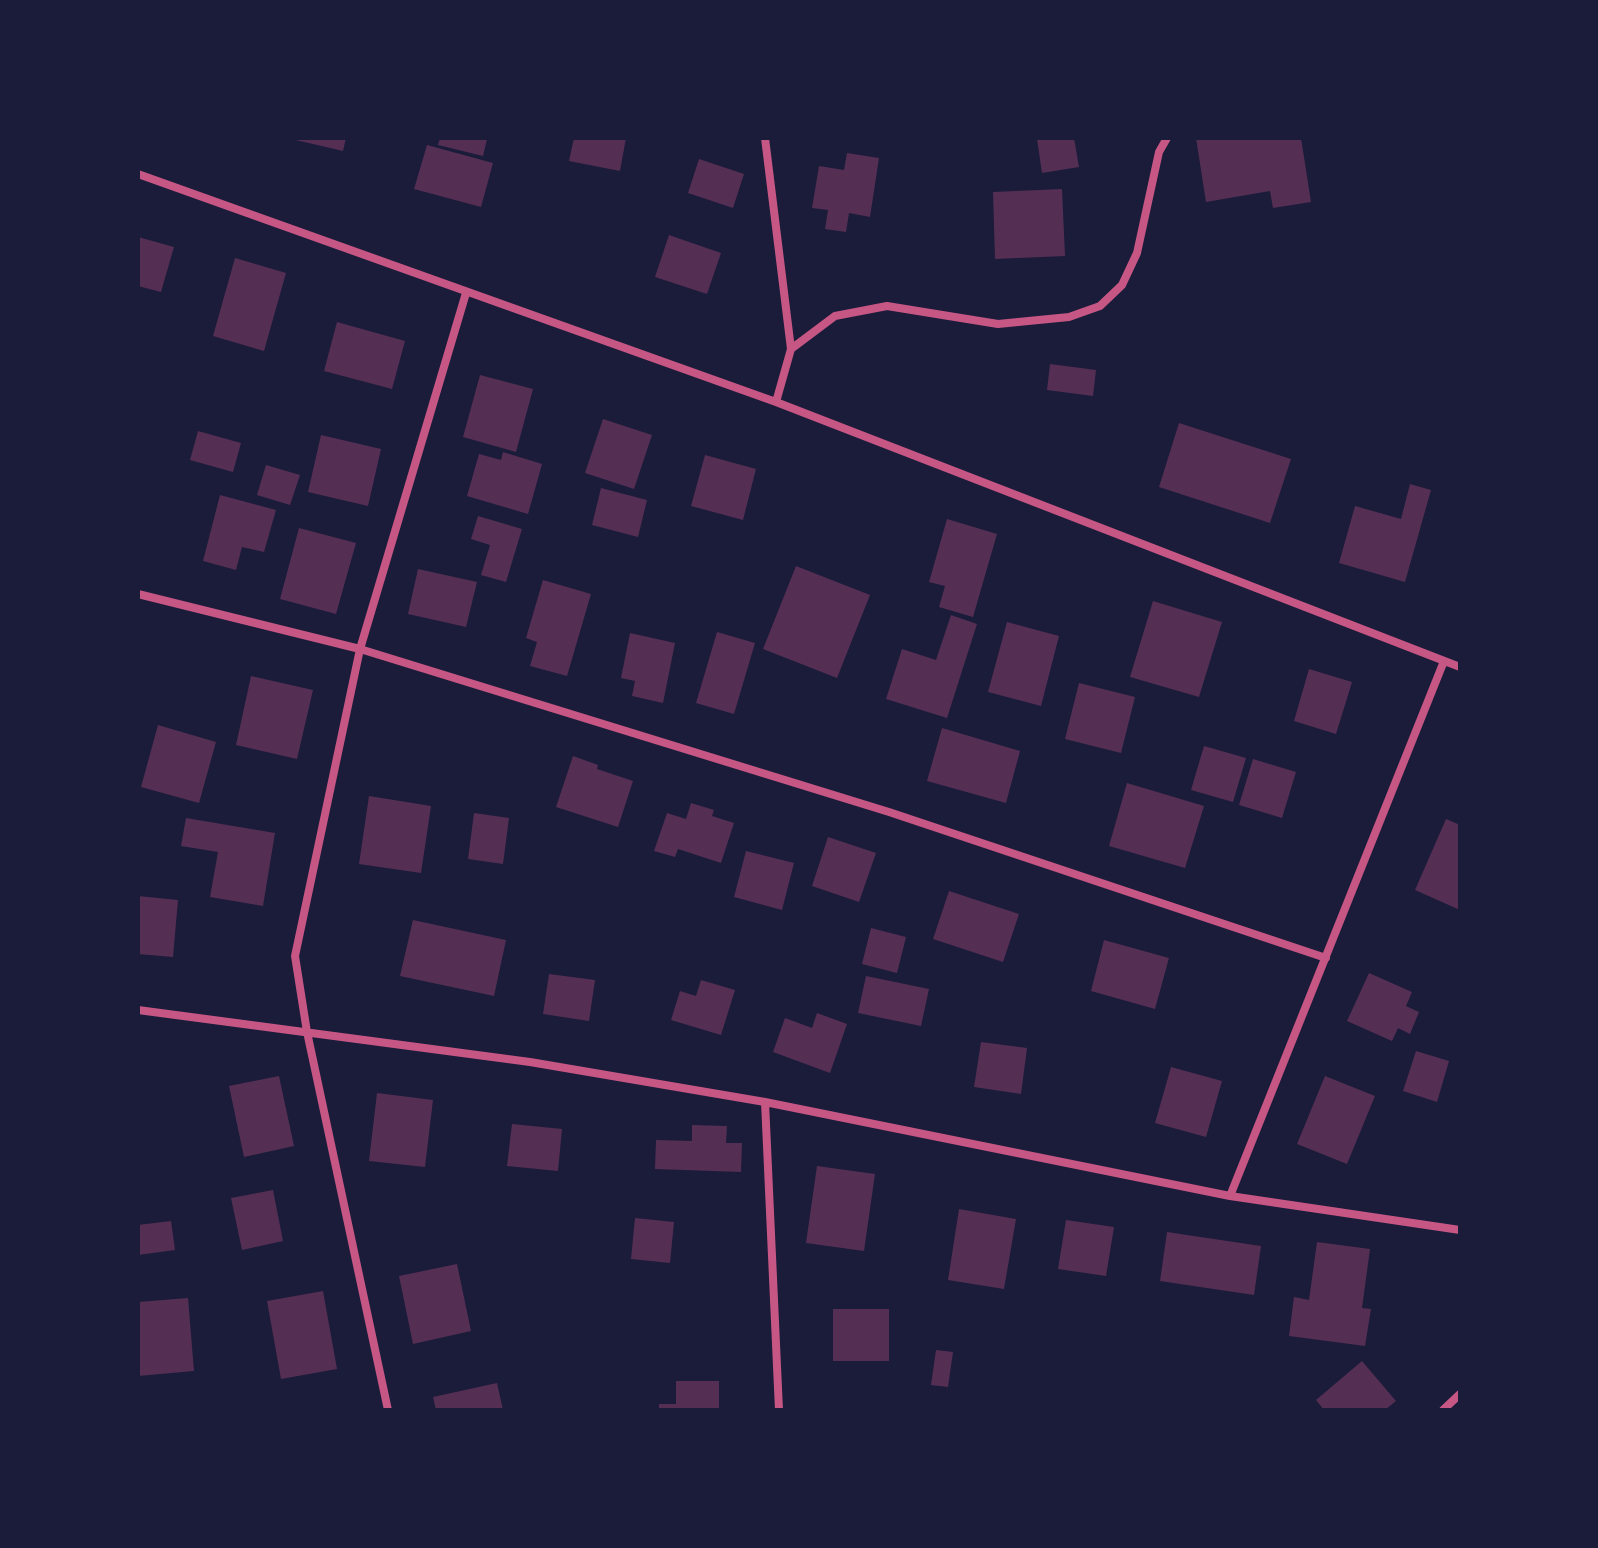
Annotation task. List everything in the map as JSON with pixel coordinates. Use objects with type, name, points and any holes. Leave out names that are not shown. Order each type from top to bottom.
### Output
[{"type":"street","points":[[765,138],[791,349],[776,402]]},
{"type":"street","points":[[791,349],[835,316],[887,306],[998,324],[1069,317],[1100,306],[1122,285],[1137,253],[1159,152],[1167,138]]},
{"type":"street","points":[[138,174],[776,402],[1460,667]]},
{"type":"street","points":[[388,1410],[307,1032],[295,956],[360,649],[466,293]]},
{"type":"street","points":[[138,594],[360,649],[889,812],[1326,958]]},
{"type":"street","points":[[1230,1196],[1444,661]]},
{"type":"street","points":[[138,1010],[530,1062],[765,1102],[1230,1196],[1460,1230]]},
{"type":"street","points":[[765,1102],[779,1410]]},
{"type":"street","points":[[1443,1410],[1460,1394]]},
{"type":"building","points":[[287,138],[346,138],[343,151]]},
{"type":"building","points":[[440,138],[487,139],[483,156],[438,145]]},
{"type":"building","points":[[574,138],[626,138],[620,171],[569,161]]},
{"type":"building","points":[[1074,138],[1079,167],[1042,173],[1037,139]]},
{"type":"building","points":[[1196,138],[1301,138],[1311,202],[1273,208],[1270,191],[1206,202]]},
{"type":"building","points":[[427,145],[493,163],[481,207],[414,189]]},
{"type":"building","points":[[847,153],[879,158],[870,217],[849,213],[846,232],[825,229],[828,210],[812,208],[819,166],[844,170]]},
{"type":"building","points":[[699,159],[744,174],[733,208],[688,193]]},
{"type":"building","points":[[1062,189],[1065,256],[995,259],[993,192]]},
{"type":"building","points":[[669,235],[721,253],[707,294],[655,277]]},
{"type":"building","points":[[138,237],[174,247],[161,292],[138,286]]},
{"type":"building","points":[[235,258],[286,273],[264,351],[213,336]]},
{"type":"building","points":[[337,322],[405,341],[392,389],[324,371]]},
{"type":"building","points":[[1050,364],[1096,370],[1093,396],[1047,390]]},
{"type":"building","points":[[480,375],[533,389],[516,452],[463,437]]},
{"type":"building","points":[[603,419],[652,435],[634,489],[585,473]]},
{"type":"building","points":[[1179,423],[1291,459],[1270,523],[1159,487]]},
{"type":"building","points":[[198,431],[241,443],[233,472],[190,460]]},
{"type":"building","points":[[321,435],[381,449],[368,506],[308,492]]},
{"type":"building","points":[[503,452],[542,464],[528,514],[467,496],[479,454],[501,460]]},
{"type":"building","points":[[705,455],[756,469],[743,520],[691,506]]},
{"type":"building","points":[[266,465],[300,475],[290,505],[257,495]]},
{"type":"building","points":[[1410,484],[1431,490],[1405,582],[1339,563],[1355,506],[1401,519]]},
{"type":"building","points":[[601,488],[647,500],[638,537],[592,525]]},
{"type":"building","points":[[220,495],[276,510],[264,552],[242,547],[236,570],[203,561]]},
{"type":"building","points":[[478,516],[522,529],[506,582],[481,575],[490,545],[471,539]]},
{"type":"building","points":[[947,519],[997,534],[973,617],[939,607],[945,586],[929,582]]},
{"type":"building","points":[[299,528],[356,543],[336,614],[280,599]]},
{"type":"building","points":[[796,566],[870,595],[837,678],[763,649]]},
{"type":"building","points":[[418,569],[477,582],[466,627],[408,614]]},
{"type":"building","points":[[543,580],[591,594],[567,676],[530,666],[537,642],[526,638]]},
{"type":"building","points":[[1153,601],[1222,622],[1199,697],[1130,677]]},
{"type":"building","points":[[951,615],[977,624],[947,718],[886,699],[902,649],[936,660]]},
{"type":"building","points":[[1007,622],[1059,636],[1041,706],[988,692]]},
{"type":"building","points":[[717,632],[755,643],[734,714],[696,703]]},
{"type":"building","points":[[630,633],[675,643],[663,703],[632,696],[635,681],[621,678]]},
{"type":"building","points":[[1309,669],[1352,682],[1336,734],[1294,721]]},
{"type":"building","points":[[251,676],[313,690],[297,759],[236,745]]},
{"type":"building","points":[[1079,683],[1135,697],[1121,753],[1065,739]]},
{"type":"building","points":[[158,725],[216,742],[199,803],[141,787]]},
{"type":"building","points":[[942,728],[1020,751],[1006,803],[927,781]]},
{"type":"building","points":[[1204,746],[1246,758],[1233,802],[1191,790]]},
{"type":"building","points":[[573,756],[598,765],[597,769],[633,781],[618,827],[556,807]]},
{"type":"building","points":[[1253,759],[1296,772],[1282,818],[1239,805]]},
{"type":"building","points":[[1127,783],[1204,806],[1185,868],[1109,846]]},
{"type":"building","points":[[369,796],[431,806],[421,873],[359,864]]},
{"type":"building","points":[[691,803],[714,810],[712,816],[734,823],[721,863],[678,849],[675,857],[654,851],[667,813],[686,819]]},
{"type":"building","points":[[474,813],[509,818],[503,864],[468,859]]},
{"type":"building","points":[[186,818],[275,833],[263,906],[210,897],[218,852],[181,846]]},
{"type":"building","points":[[1446,819],[1460,825],[1460,910],[1415,890]]},
{"type":"building","points":[[828,837],[876,853],[859,902],[812,886]]},
{"type":"building","points":[[746,851],[794,863],[782,910],[734,897]]},
{"type":"building","points":[[949,891],[1019,914],[1003,962],[933,939]]},
{"type":"building","points":[[138,896],[178,900],[173,957],[138,954]]},
{"type":"building","points":[[413,920],[506,940],[494,996],[400,976]]},
{"type":"building","points":[[871,928],[906,937],[897,973],[862,964]]},
{"type":"building","points":[[1104,940],[1169,958],[1155,1009],[1091,991]]},
{"type":"building","points":[[1369,973],[1412,992],[1406,1006],[1419,1012],[1410,1034],[1398,1028],[1392,1041],[1347,1021]]},
{"type":"building","points":[[549,974],[595,980],[589,1021],[543,1014]]},
{"type":"building","points":[[866,976],[929,989],[921,1026],[858,1013]]},
{"type":"building","points":[[701,980],[735,990],[721,1035],[671,1020],[680,991],[696,996]]},
{"type":"building","points":[[817,1013],[847,1024],[830,1073],[773,1052],[785,1018],[812,1028]]},
{"type":"building","points":[[981,1042],[1027,1048],[1021,1094],[974,1087]]},
{"type":"building","points":[[1416,1051],[1449,1061],[1437,1102],[1403,1091]]},
{"type":"building","points":[[1171,1067],[1222,1081],[1206,1137],[1155,1123]]},
{"type":"building","points":[[279,1076],[294,1146],[244,1157],[229,1086]]},
{"type":"building","points":[[1325,1076],[1375,1096],[1347,1164],[1297,1144]]},
{"type":"building","points":[[377,1093],[433,1100],[425,1167],[369,1161]]},
{"type":"building","points":[[512,1124],[562,1129],[558,1171],[507,1166]]},
{"type":"building","points":[[692,1125],[727,1126],[726,1143],[742,1143],[741,1172],[655,1169],[656,1140],[692,1141]]},
{"type":"building","points":[[817,1166],[875,1174],[864,1251],[806,1243]]},
{"type":"building","points":[[273,1190],[283,1241],[242,1250],[231,1198]]},
{"type":"building","points":[[959,1209],[1016,1219],[1004,1289],[948,1280]]},
{"type":"building","points":[[635,1218],[674,1222],[670,1263],[631,1259]]},
{"type":"building","points":[[1066,1220],[1114,1227],[1106,1276],[1058,1269]]},
{"type":"building","points":[[171,1221],[175,1250],[138,1255],[138,1225]]},
{"type":"building","points":[[1167,1232],[1261,1246],[1254,1295],[1160,1281]]},
{"type":"building","points":[[1317,1242],[1370,1249],[1362,1308],[1371,1309],[1365,1346],[1289,1336],[1294,1297],[1309,1300]]},
{"type":"building","points":[[457,1264],[471,1331],[413,1344],[399,1276]]},
{"type":"building","points":[[323,1291],[337,1369],[281,1379],[267,1301]]},
{"type":"building","points":[[188,1298],[194,1371],[138,1376],[138,1302]]},
{"type":"building","points":[[833,1309],[889,1309],[889,1361],[833,1361]]},
{"type":"building","points":[[936,1350],[953,1352],[948,1387],[931,1385]]},
{"type":"building","points":[[1362,1361],[1396,1401],[1385,1410],[1324,1410],[1316,1400]]},
{"type":"building","points":[[676,1381],[719,1381],[719,1410],[659,1410],[659,1404],[676,1404]]},
{"type":"building","points":[[497,1383],[503,1410],[436,1410],[433,1397]]}]
